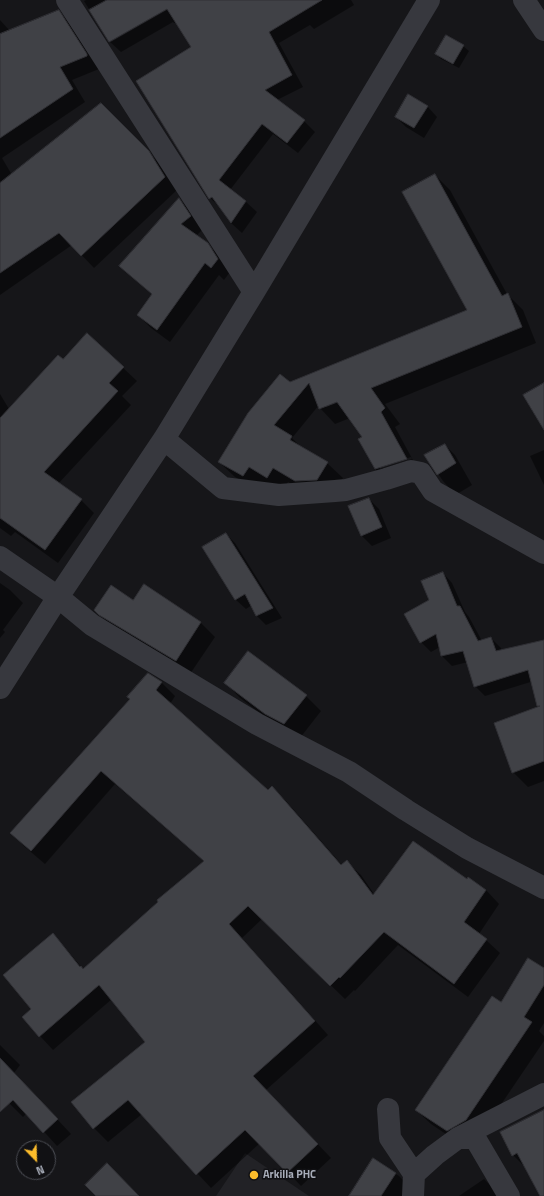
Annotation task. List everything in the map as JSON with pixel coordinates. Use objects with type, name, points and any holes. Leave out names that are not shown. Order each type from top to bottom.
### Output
[{"type":"street","points":[[67,0],[254,292]]},
{"type":"street","points":[[0,688],[58,597],[164,439],[429,0]]},
{"type":"street","points":[[524,0],[544,30]]},
{"type":"street","points":[[164,439],[223,488],[279,495],[334,491],[346,490],[411,471],[421,473],[433,491],[544,553]]},
{"type":"street","points":[[0,557],[58,597],[92,625],[257,724],[349,772],[467,848],[544,888]]},
{"type":"street","points":[[414,1174],[435,1155],[458,1138],[544,1094]]},
{"type":"street","points":[[388,1109],[390,1138],[414,1174],[413,1196]]},
{"type":"street","points":[[458,1138],[475,1138],[509,1196]]},
{"type":"shaded area","name":"Arkilla PHC","points":[[245,1153],[309,1196],[216,1196]]},
{"type":"building","points":[[107,0],[322,0],[269,32],[292,75],[265,90],[305,120],[287,143],[262,124],[219,180],[246,201],[231,223],[212,197],[209,199],[136,81],[191,47],[167,9],[109,42],[89,10]]},
{"type":"building","points":[[59,10],[87,54],[87,56],[60,67],[73,89],[0,138],[0,34]]},
{"type":"building","points":[[446,35],[464,45],[453,64],[435,54]]},
{"type":"building","points":[[408,94],[428,106],[414,128],[395,117]]},
{"type":"building","points":[[101,103],[149,151],[165,177],[81,256],[59,233],[0,273],[0,183]]},
{"type":"building","points":[[435,174],[502,296],[508,293],[522,327],[371,388],[385,408],[381,412],[407,459],[375,469],[358,439],[362,437],[337,402],[319,409],[309,383],[274,425],[292,436],[290,440],[328,462],[317,480],[295,481],[273,468],[267,478],[249,467],[243,476],[218,462],[248,413],[280,374],[290,382],[467,310],[402,192]]},
{"type":"building","points":[[179,198],[191,216],[181,224],[208,243],[218,259],[211,268],[205,263],[157,330],[137,315],[152,294],[119,266]]},
{"type":"building","points":[[87,333],[124,367],[109,383],[118,391],[44,472],[82,499],[45,550],[0,518],[0,418],[58,355],[63,359]]},
{"type":"building","points":[[544,383],[544,430],[523,395]]},
{"type":"building","points":[[445,444],[456,463],[437,475],[424,455]]},
{"type":"building","points":[[369,498],[382,527],[361,536],[348,506]]},
{"type":"building","points":[[226,533],[273,608],[256,616],[245,594],[235,600],[202,547]]},
{"type":"building","points":[[443,572],[457,606],[460,606],[478,641],[491,637],[496,651],[544,640],[544,761],[512,773],[494,723],[540,706],[537,706],[528,670],[474,687],[463,651],[441,656],[436,634],[420,643],[404,614],[429,600],[421,581]]},
{"type":"building","points":[[144,584],[201,622],[176,661],[99,615],[94,610],[111,585],[133,600]]},
{"type":"building","points":[[248,651],[307,695],[284,724],[265,714],[224,683]]},
{"type":"building","points":[[148,673],[162,682],[156,690],[268,790],[272,786],[341,865],[347,860],[373,895],[413,841],[467,879],[468,877],[486,890],[464,922],[487,939],[454,984],[384,932],[340,978],[339,977],[330,986],[248,906],[229,924],[315,1021],[253,1076],[318,1144],[287,1173],[245,1130],[196,1175],[128,1100],[93,1129],[71,1102],[145,1042],[99,985],[39,1037],[22,1017],[31,1009],[3,975],[53,933],[83,969],[158,902],[157,900],[204,861],[101,771],[31,851],[10,833],[130,699],[127,697]]},
{"type":"building","points":[[528,958],[544,968],[544,985],[524,1017],[532,1022],[466,1120],[447,1131],[415,1110],[492,996],[501,1002]]},
{"type":"building","points":[[0,1058],[58,1119],[43,1133],[13,1100],[0,1112]]},
{"type":"building","points":[[544,1110],[544,1196],[540,1196],[517,1153],[512,1156],[500,1132]]},
{"type":"building","points":[[373,1158],[396,1173],[381,1196],[349,1196]]},
{"type":"building","points":[[107,1163],[139,1196],[96,1196],[85,1185]]},
{"type":"place","name":"Arkilla PHC","points":[[254,1175]]}]
